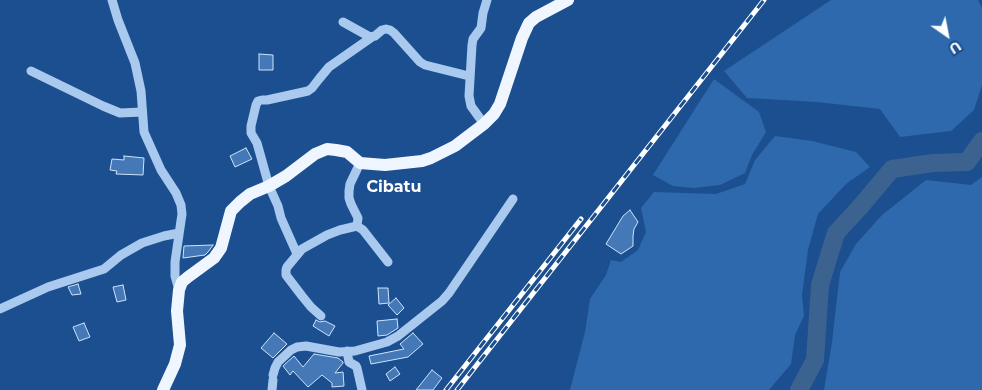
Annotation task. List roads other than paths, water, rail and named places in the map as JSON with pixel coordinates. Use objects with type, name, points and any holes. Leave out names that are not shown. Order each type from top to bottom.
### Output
[{"type":"main road","points":[[162,390],[175,364],[180,345],[177,311],[179,290],[182,282],[214,258],[220,248],[232,212],[236,206],[250,194],[269,186],[315,154],[327,149],[347,152],[360,163],[385,165],[422,161],[455,146],[494,114],[500,104],[522,38],[529,23],[536,16],[568,0]]},
{"type":"street","points":[[112,0],[135,64],[141,91],[144,132],[161,170],[176,193],[181,205],[182,214],[175,262],[175,276],[179,290]]},
{"type":"street","points":[[484,124],[469,101],[472,45],[481,28],[487,0]]},
{"type":"street","points":[[343,22],[372,37]]},
{"type":"street","points":[[297,254],[284,226],[269,186],[257,143],[251,133],[251,126],[258,102],[312,88],[329,67],[386,29],[394,33],[420,62],[470,76]]},
{"type":"street","points":[[30,71],[120,113],[142,112]]},
{"type":"street","points":[[358,226],[358,218],[349,198],[349,191],[350,184],[360,163]]},
{"type":"street","points":[[272,390],[275,368],[283,357],[297,347],[306,346],[339,352],[355,351],[387,342],[398,336],[442,302],[513,199]]},
{"type":"street","points":[[321,316],[311,307],[286,275],[287,267],[306,246],[340,230],[358,226]]},
{"type":"street","points":[[358,226],[388,262]]},
{"type":"street","points":[[0,310],[48,287],[104,269],[121,255],[142,243],[179,233]]},
{"type":"street","points":[[347,351],[349,362],[357,368],[362,390]]},
{"type":"waterway","points":[[799,390],[815,360],[820,285],[836,233],[892,169],[933,163],[967,162],[982,141]]},
{"type":"railway","points":[[457,390],[764,0]]},
{"type":"railway","points":[[446,390],[581,219]]},
{"type":"district","name":"Cibatu","points":[[394,187]]}]
